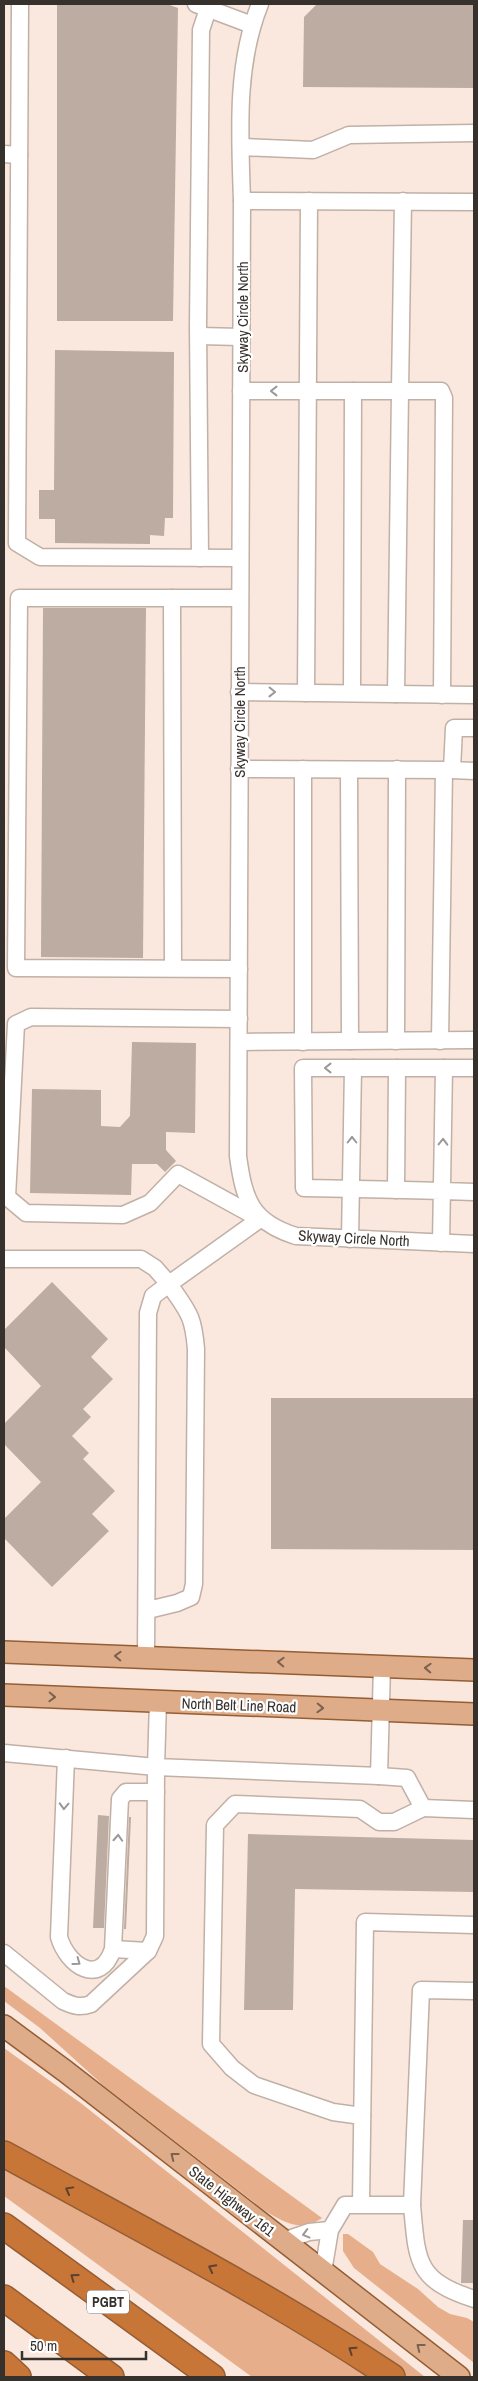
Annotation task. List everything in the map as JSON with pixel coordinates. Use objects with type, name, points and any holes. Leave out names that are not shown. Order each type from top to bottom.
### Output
[{"type":"highway","points":[[4,2154],[236,2280],[330,2336],[392,2377]]},
{"type":"highway","name":"PGBT","points":[[4,2226],[212,2377]]},
{"type":"highway","points":[[4,2298],[111,2377]]},
{"type":"highway","points":[[4,2364],[18,2377]]},
{"type":"main road","points":[[4,1652],[474,1670]]},
{"type":"main road","name":"North Belt Line Road","points":[[4,1695],[474,1714]]},
{"type":"main road","name":"State Highway 161","points":[[4,2026],[65,2071],[459,2377]]},
{"type":"street","points":[[20,4],[11,154],[17,543],[40,557],[240,558]]},
{"type":"street","name":"Skyway Circle North","points":[[260,4],[247,41],[242,81],[238,1156],[242,1179],[250,1202],[260,1219],[276,1230],[296,1236],[474,1244]]},
{"type":"street","points":[[200,558],[198,336],[202,6],[252,25]]},
{"type":"street","points":[[241,147],[313,150],[349,135],[474,133]]},
{"type":"street","points":[[242,202],[474,202]]},
{"type":"street","points":[[306,693],[309,202]]},
{"type":"street","points":[[396,694],[403,202]]},
{"type":"street","points":[[198,336],[241,337]]},
{"type":"street","points":[[241,391],[440,391],[444,398],[442,695]]},
{"type":"street","points":[[352,694],[353,391]]},
{"type":"street","points":[[239,969],[16,968],[19,598],[240,598]]},
{"type":"street","points":[[172,598],[173,968]]},
{"type":"street","points":[[239,692],[474,695]]},
{"type":"street","points":[[440,1041],[448,770],[454,728],[474,728]]},
{"type":"street","points":[[239,769],[474,771]]},
{"type":"street","points":[[303,769],[303,1042]]},
{"type":"street","points":[[396,1041],[397,769]]},
{"type":"street","points":[[349,770],[350,1041]]},
{"type":"street","points":[[146,1657],[148,1610],[148,1313],[153,1296],[260,1219],[178,1174],[150,1203],[123,1215],[26,1213],[7,1197],[16,1024],[30,1017],[238,1020]]},
{"type":"street","points":[[239,1042],[474,1040]]},
{"type":"street","points":[[474,1068],[303,1068],[304,1188],[474,1192]]},
{"type":"street","points":[[350,1239],[353,1068]]},
{"type":"street","points":[[396,1190],[397,1068]]},
{"type":"street","points":[[441,1243],[444,1068]]},
{"type":"street","points":[[4,1259],[142,1260],[155,1268],[169,1284],[186,1308],[194,1324],[196,1349],[194,1584],[191,1597],[177,1603],[148,1610]]},
{"type":"street","points":[[379,1776],[382,1666]]},
{"type":"street","points":[[4,1953],[63,2001],[73,2006],[82,2007],[91,2004],[148,1951],[155,1936],[158,1701]]},
{"type":"street","points":[[4,1753],[156,1767],[407,1778],[423,1808]]},
{"type":"street","points":[[66,1758],[59,1937],[62,1947],[69,1956],[88,1970],[95,1970],[109,1962],[113,1949],[120,1799],[126,1792],[156,1792]]},
{"type":"street","points":[[362,2116],[333,2112],[254,2085],[232,2068],[211,2044],[215,1825],[235,1804],[360,1809],[379,1822],[394,1822],[423,1808],[474,1810]]},
{"type":"street","points":[[360,2204],[365,1922],[474,1924]]},
{"type":"street","points":[[113,1949],[148,1951]]},
{"type":"street","points":[[474,1991],[421,1990],[412,2205],[416,2248],[420,2263],[427,2274],[438,2285],[474,2299]]},
{"type":"street","points":[[323,2272],[330,2230],[345,2205],[412,2205]]},
{"type":"street","points":[[284,2241],[309,2232],[330,2230]]},
{"type":"shaded area","points":[[4,1986],[322,2218],[307,2225],[299,2225],[285,2222],[264,2210],[104,2086],[40,2028],[4,2001]]},
{"type":"shaded area","points":[[4,2048],[82,2104],[425,2377],[408,2377],[350,2338],[4,2145]]},
{"type":"shaded area","points":[[4,2167],[294,2327],[371,2377],[252,2377],[4,2196]]},
{"type":"shaded area","points":[[343,2234],[348,2234],[373,2252],[380,2264],[418,2289],[438,2307],[450,2314],[467,2318],[474,2322],[474,2363],[354,2268],[343,2251]]},
{"type":"building","points":[[57,4],[167,4],[178,8],[173,321],[57,321]]},
{"type":"building","points":[[317,4],[474,4],[474,88],[303,87],[304,17]]},
{"type":"building","points":[[55,350],[174,352],[173,518],[165,518],[164,536],[150,535],[150,544],[55,543],[55,519],[39,519],[39,490],[54,490]]},
{"type":"building","points":[[43,608],[146,608],[143,958],[41,957]]},
{"type":"building","points":[[132,1042],[196,1043],[195,1133],[166,1132],[166,1150],[176,1161],[165,1172],[157,1164],[132,1164],[131,1195],[30,1193],[32,1089],[101,1090],[101,1126],[120,1127],[130,1116]]},
{"type":"building","points":[[52,1282],[108,1339],[91,1357],[113,1379],[83,1409],[91,1417],[72,1436],[89,1453],[83,1459],[115,1491],[92,1514],[109,1531],[52,1587],[4,1538],[4,1519],[41,1482],[4,1444],[4,1424],[41,1386],[4,1347],[4,1330]]},
{"type":"building","points":[[271,1398],[474,1398],[474,1550],[271,1549]]},
{"type":"building","points":[[98,1815],[109,1816],[104,1928],[93,1928]]},
{"type":"building","points":[[129,1817],[131,1817],[126,1929],[124,1929]]},
{"type":"building","points":[[248,1834],[474,1840],[474,1892],[295,1889],[293,2010],[244,2010]]},
{"type":"building","points":[[463,2220],[474,2220],[474,2283],[461,2283]]}]
